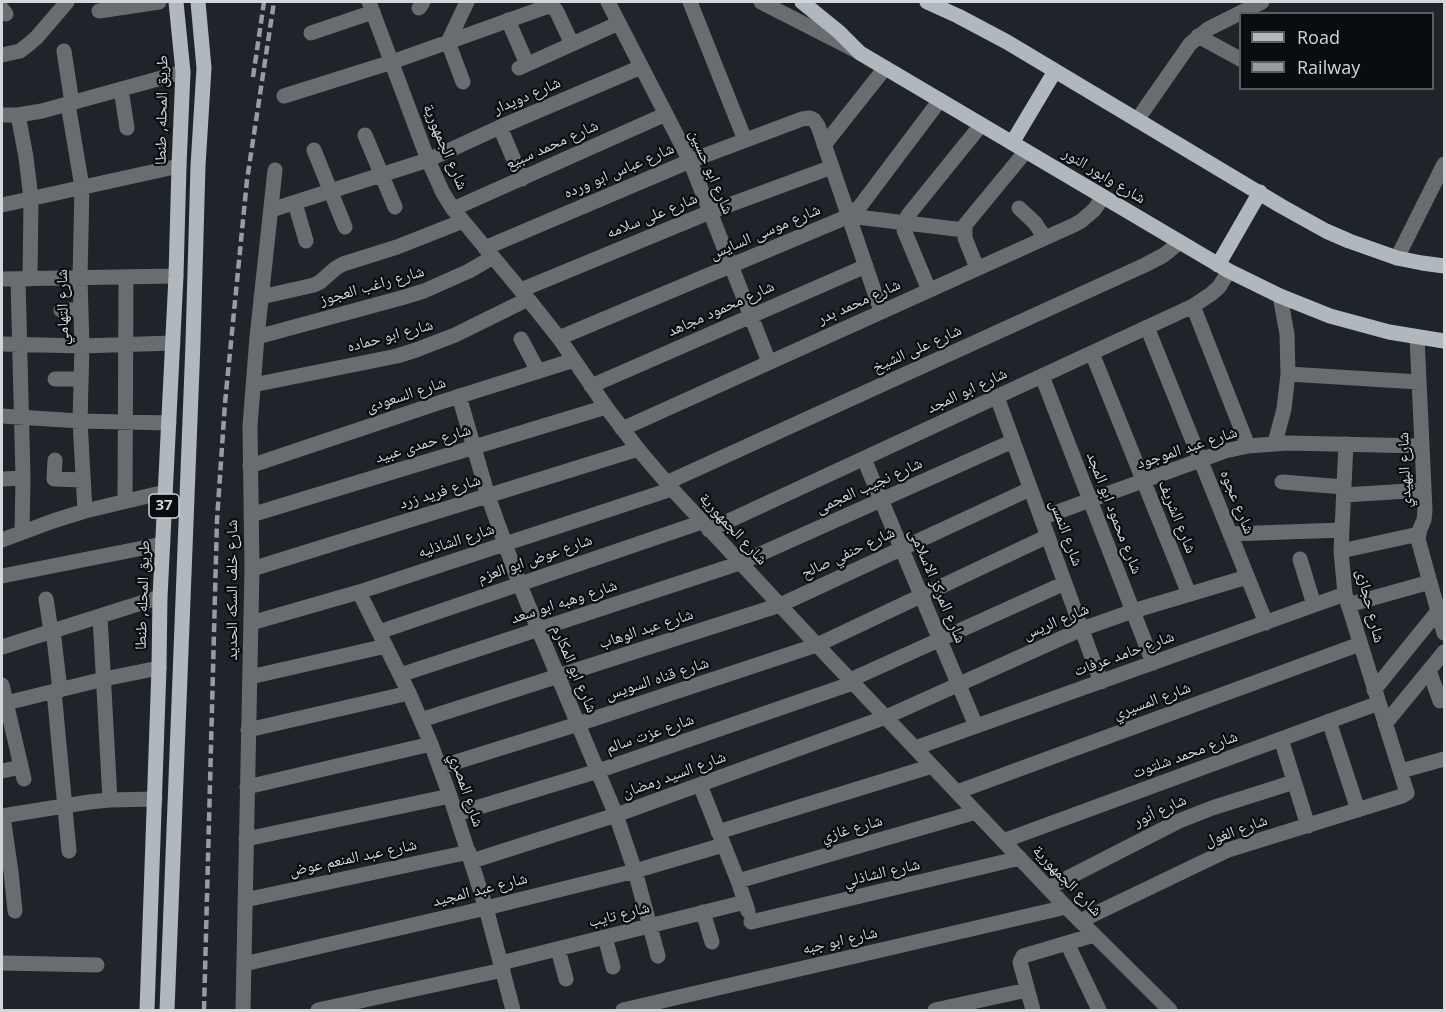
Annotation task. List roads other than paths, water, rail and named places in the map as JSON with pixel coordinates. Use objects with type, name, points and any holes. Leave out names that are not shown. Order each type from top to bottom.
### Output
[{"type":"main road","name":"طريق المحله, طنطا","points":[[148,1011],[160,597],[176,276],[183,72],[176,2]]},
{"type":"main road","name":"37","points":[[165,1011],[192,367],[198,166],[204,68],[198,2]]},
{"type":"main road","points":[[802,2],[839,32],[860,53]]},
{"type":"main road","points":[[927,2],[1007,42],[1326,231],[1397,258],[1444,266]]},
{"type":"main road","name":"شارع وابور النور","points":[[860,53],[1224,268],[1280,296],[1330,316],[1371,327],[1444,341]]},
{"type":"main road","points":[[1019,147],[1055,71]]},
{"type":"main road","points":[[1224,268],[1260,192]]},
{"type":"main road","points":[[148,962],[158,967],[168,962]]},
{"type":"main road","points":[[148,1011],[159,1008],[165,1011]]},
{"type":"street","points":[[2,54],[20,51],[29,44],[67,2]]},
{"type":"street","points":[[99,11],[159,2]]},
{"type":"street","points":[[463,82],[448,42],[467,2]]},
{"type":"street","name":"شارع ابو حسين","points":[[608,2],[690,161],[769,362]]},
{"type":"street","points":[[690,2],[745,140]]},
{"type":"street","name":"شارع وابور النور","points":[[761,2],[860,53]]},
{"type":"street","points":[[1242,12],[1262,2]]},
{"type":"street","points":[[312,33],[371,7]]},
{"type":"street","name":"شارع الجمهورية","points":[[371,7],[428,160],[443,193],[458,215],[559,338],[622,429],[669,486],[817,645],[1066,907],[1170,1011]]},
{"type":"street","points":[[284,96],[392,62],[546,7],[556,10],[572,44]]},
{"type":"street","points":[[1137,120],[1185,50],[1198,36],[1239,14]]},
{"type":"street","points":[[508,20],[523,66],[619,23]]},
{"type":"street","points":[[1198,36],[1239,58]]},
{"type":"street","name":"شارع التهامي","points":[[64,51],[82,187],[80,421],[85,511]]},
{"type":"street","name":"شارع دويدار","points":[[271,210],[428,160],[641,67]]},
{"type":"street","points":[[881,311],[824,145],[885,68]]},
{"type":"street","points":[[2,115],[42,111],[183,72]]},
{"type":"street","points":[[121,89],[127,128]]},
{"type":"street","name":"شارع موسى السايس","points":[[559,338],[849,216],[861,205],[939,100]]},
{"type":"street","name":"شارع محمد سبيع","points":[[261,297],[314,285],[343,264],[397,247],[522,178],[666,114]]},
{"type":"street","points":[[18,115],[31,199],[19,344],[23,478],[22,531]]},
{"type":"street","name":"شارع عباس ابو ورده","points":[[489,252],[690,161],[802,119],[810,118],[816,123],[824,145]]},
{"type":"street","points":[[929,290],[904,230],[904,222],[981,125]]},
{"type":"street","points":[[500,127],[522,178]]},
{"type":"street","points":[[365,135],[395,207]]},
{"type":"street","points":[[977,268],[964,230],[1019,147]]},
{"type":"street","points":[[314,150],[345,227]]},
{"type":"street","points":[[1397,258],[1444,164]]},
{"type":"street","points":[[2,205],[179,166]]},
{"type":"street","name":"شارع على سلامه","points":[[524,294],[710,212],[832,167]]},
{"type":"street","name":"شارع خلف السكه الحديد","points":[[243,1011],[252,569],[250,426],[275,171]]},
{"type":"street","name":"شارع محمد بدر","points":[[622,429],[1045,238],[1081,220],[1094,210],[1103,197]]},
{"type":"street","points":[[295,203],[306,241]]},
{"type":"street","points":[[1019,208],[1035,223],[1045,238]]},
{"type":"street","points":[[849,216],[964,230]]},
{"type":"street","name":"شارع على الشيخ","points":[[669,486],[1145,265],[1164,255],[1180,242]]},
{"type":"street","name":"شارع راغب العجوز","points":[[257,337],[424,291],[469,271],[489,252]]},
{"type":"street","name":"شارع محمود مجاهد","points":[[591,386],[866,266]]},
{"type":"street","name":"شارع ابو المجد","points":[[706,526],[864,459],[1193,306],[1219,287],[1224,268]]},
{"type":"street","points":[[2,279],[176,276]]},
{"type":"street","points":[[125,501],[126,277]]},
{"type":"street","name":"شارع ابو حماده","points":[[253,385],[417,350],[455,335],[524,294]]},
{"type":"street","points":[[1275,443],[1284,409],[1288,374],[1287,334],[1280,296]]},
{"type":"street","points":[[1193,306],[1248,446]]},
{"type":"street","points":[[61,310],[81,310]]},
{"type":"street","name":"شارع عجوه","points":[[1147,327],[1266,623]]},
{"type":"street","name":"شارع البهيدي","points":[[1417,337],[1424,490],[1424,520],[1419,534],[1419,544],[1430,582],[1441,607],[1444,633]]},
{"type":"street","points":[[521,339],[538,371]]},
{"type":"street","points":[[2,344],[82,346],[173,343]]},
{"type":"street","name":"شارع الشريف","points":[[1092,353],[1189,594]]},
{"type":"street","name":"شارع السعودى","points":[[250,466],[574,360]]},
{"type":"street","points":[[1288,374],[1419,382]]},
{"type":"street","name":"شارع محمود ابو المجد","points":[[1042,376],[1153,663]]},
{"type":"street","points":[[55,379],[81,379]]},
{"type":"street","name":"شارع ابو المكارم","points":[[459,396],[488,496],[519,583],[616,815],[635,870],[658,956]]},
{"type":"street","name":"شارع النمس","points":[[997,397],[1101,682]]},
{"type":"street","name":"شارع حمدى عبيد","points":[[251,515],[606,407]]},
{"type":"street","points":[[2,416],[169,423]]},
{"type":"street","name":"شارع نجيب العجمى","points":[[740,563],[1013,441]]},
{"type":"street","name":"شارع عبد الموجود","points":[[1041,518],[1200,460],[1248,446],[1275,443],[1422,446]]},
{"type":"street","name":"شارع حجازى","points":[[1346,444],[1341,552],[1346,600],[1407,790]]},
{"type":"street","name":"شارع فريد زرد","points":[[252,569],[638,449]]},
{"type":"street","name":"شارع المركز الاسلامى","points":[[864,459],[976,726]]},
{"type":"street","points":[[54,460],[54,479],[83,480]]},
{"type":"street","points":[[2,479],[23,478]]},
{"type":"street","points":[[1282,482],[1344,491],[1424,490]]},
{"type":"street","name":"شارع الشاذليه","points":[[250,623],[359,591],[669,486]]},
{"type":"street","name":"شارع حنفي صالح","points":[[780,605],[1030,489]]},
{"type":"street","points":[[2,540],[22,531],[85,511],[165,492]]},
{"type":"street","name":"شارع عوض ابو العزم","points":[[379,632],[519,583],[706,526]]},
{"type":"street","points":[[1230,534],[1342,530]]},
{"type":"street","points":[[1341,552],[1419,534]]},
{"type":"street","name":"شارع قناه السويس","points":[[440,767],[817,645],[1048,536]]},
{"type":"street","points":[[2,576],[163,544]]},
{"type":"street","points":[[1300,558],[1314,605]]},
{"type":"street","name":"شارع وهبه ابو سعد","points":[[400,675],[740,563]]},
{"type":"street","name":"شارع الريس","points":[[886,717],[1082,629],[1133,611],[1247,577]]},
{"type":"street","name":"شارع حامد عرفات","points":[[915,748],[1314,605],[1430,582]]},
{"type":"street","name":"شارع عزت سالم","points":[[456,814],[598,771],[852,682],[1065,583]]},
{"type":"street","name":"شارع المصري","points":[[359,591],[421,720],[440,767],[486,908],[513,1011]]},
{"type":"street","points":[[2,647],[160,597]]},
{"type":"street","points":[[46,599],[52,631],[69,851]]},
{"type":"street","name":"شارع عبد الوهاب","points":[[421,720],[780,605]]},
{"type":"street","points":[[1376,696],[1441,607]]},
{"type":"street","points":[[100,616],[110,800]]},
{"type":"street","name":"شارع المسيري","points":[[957,792],[1360,644]]},
{"type":"street","points":[[250,677],[386,646]]},
{"type":"street","points":[[1385,724],[1444,652]]},
{"type":"street","points":[[6,713],[57,691],[159,668]]},
{"type":"street","points":[[1430,670],[1440,701]]},
{"type":"street","points":[[2,685],[6,713],[22,773],[2,771]]},
{"type":"street","points":[[248,730],[408,693]]},
{"type":"street","name":"شارع محمد شلتوت","points":[[1004,841],[1329,721],[1376,696]]},
{"type":"street","name":"شارع السيد رمضان","points":[[470,856],[616,815],[886,717]]},
{"type":"street","points":[[1329,721],[1358,810]]},
{"type":"street","points":[[1281,739],[1308,826]]},
{"type":"street","points":[[247,788],[431,744]]},
{"type":"street","points":[[1401,771],[1444,759]]},
{"type":"street","name":"شارع عبد المجيد","points":[[244,964],[486,908],[635,870],[932,766]]},
{"type":"street","name":"شارع أنور","points":[[1048,888],[1179,820],[1294,782]]},
{"type":"street","points":[[700,785],[745,902]]},
{"type":"street","name":"شارع الغول","points":[[1080,921],[1217,855],[1404,796],[1407,790]]},
{"type":"street","points":[[246,839],[450,796]]},
{"type":"street","points":[[15,911],[6,873],[2,816],[110,800],[155,799]]},
{"type":"street","name":"شارع غازي","points":[[738,881],[976,812]]},
{"type":"street","name":"شارع عبد المنعم عوض","points":[[245,900],[470,856]]},
{"type":"street","name":"شارع الشاذلي","points":[[745,902],[753,927],[1020,858]]},
{"type":"street","name":"شارع تايب","points":[[318,1011],[502,967],[558,949],[745,902]]},
{"type":"street","name":"شارع ابو جبه","points":[[623,1011],[1066,907]]},
{"type":"street","points":[[703,912],[712,942]]},
{"type":"street","points":[[1033,1011],[1020,962],[1023,956],[1094,935]]},
{"type":"street","points":[[605,937],[613,967]]},
{"type":"street","points":[[1067,943],[1099,1011]]},
{"type":"street","points":[[558,949],[566,979]]},
{"type":"street","points":[[2,963],[97,966]]},
{"type":"street","points":[[935,1011],[967,1007],[1028,990]]},
{"type":"railway","points":[[253,77],[264,2]]},
{"type":"railway","points":[[204,1010],[217,520],[225,403],[247,180],[274,2]]}]
